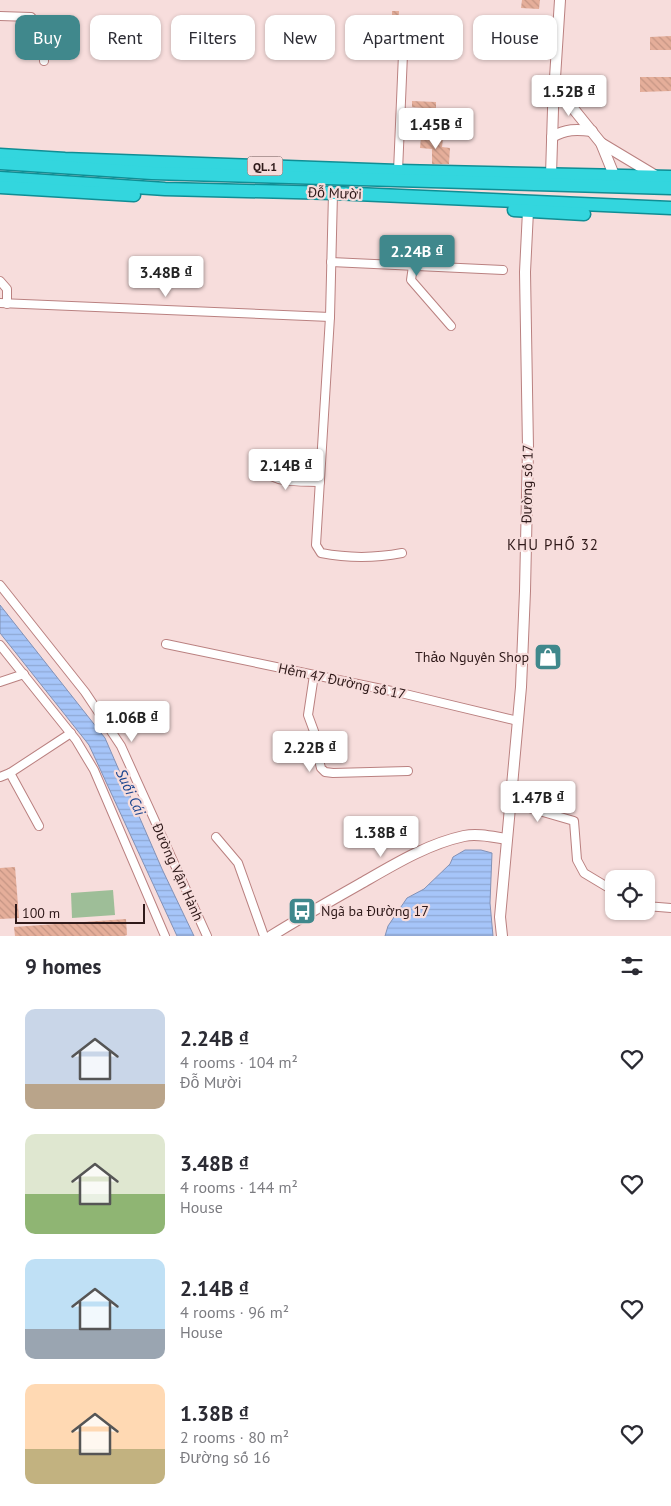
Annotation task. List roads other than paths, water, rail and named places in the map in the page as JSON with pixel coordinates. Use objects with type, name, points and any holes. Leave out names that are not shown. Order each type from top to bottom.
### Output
[{"type":"highway","name":"Đỗ Mười","points":[[0,155],[398,171],[529,179]]},
{"type":"highway","name":"Đỗ Mười","points":[[0,164],[152,173],[529,179],[551,175],[613,180],[671,188]]},
{"type":"highway","points":[[550,208],[551,175]]},
{"type":"highway","name":"Đỗ Mười","points":[[613,180],[656,176],[671,177]]},
{"type":"highway","name":"Đỗ Mười","points":[[0,178],[165,189],[550,208],[612,210],[671,208]]},
{"type":"highway","points":[[528,207],[529,179]]},
{"type":"highway","points":[[612,210],[613,180]]},
{"type":"highway","name":"Đỗ Mười","points":[[0,187],[117,195],[333,197]]},
{"type":"highway","name":"Đỗ Mười","points":[[612,210],[671,216]]},
{"type":"street","points":[[529,179],[551,175],[560,0]]},
{"type":"street","points":[[0,16],[31,16],[39,24],[43,42],[44,61]]},
{"type":"street","points":[[398,171],[403,60]]},
{"type":"street","points":[[555,86],[601,143],[613,180]]},
{"type":"street","points":[[552,137],[564,131],[575,129],[592,131]]},
{"type":"street","points":[[601,143],[656,176]]},
{"type":"street","points":[[333,197],[330,317],[316,545],[321,553],[337,556],[387,556],[402,553]]},
{"type":"street","name":"Đường số 17","points":[[502,936],[500,917],[521,687],[528,448],[525,272],[528,207]]},
{"type":"street","points":[[331,262],[503,270]]},
{"type":"street","points":[[413,266],[411,280],[452,326]]},
{"type":"street","points":[[0,282],[7,289],[3,304],[330,317]]},
{"type":"street","points":[[264,472],[270,477],[277,479],[320,482]]},
{"type":"street","name":"Đường Vận Hành","points":[[0,585],[85,692],[121,746],[207,936]]},
{"type":"street","name":"Hẻm 47 Đường số 17","points":[[166,644],[401,693],[518,721]]},
{"type":"street","points":[[0,645],[71,733],[94,770],[164,936]]},
{"type":"street","points":[[0,682],[24,674]]},
{"type":"street","points":[[314,675],[308,715],[315,734],[316,752],[321,768],[325,772],[333,773],[408,771]]},
{"type":"street","points":[[0,777],[10,773],[71,733]]},
{"type":"street","points":[[10,773],[39,826]]},
{"type":"street","points":[[509,802],[574,821],[577,860],[584,873],[605,886]]},
{"type":"street","points":[[271,936],[403,859],[433,846],[466,836],[506,839]]},
{"type":"street","points":[[216,837],[238,863],[264,936]]},
{"type":"street","points":[[655,907],[671,908]]},
{"type":"water","points":[[0,605],[105,738],[162,869],[194,936],[177,936],[89,745],[0,633]]},
{"type":"water","points":[[465,850],[481,850],[492,853],[490,903],[493,936],[385,936],[388,926],[407,898],[424,889],[450,864],[453,857]]},
{"type":"place","name":"Thảo Nguyên Shop","points":[[548,657]]},
{"type":"place","name":"Ngã ba Đường 17","points":[[302,911]]},
{"type":"district","name":"KHU PHỐ 32","points":[[553,544]]},
{"type":"water label","name":"Suối Cái","points":[[131,792]]}]
